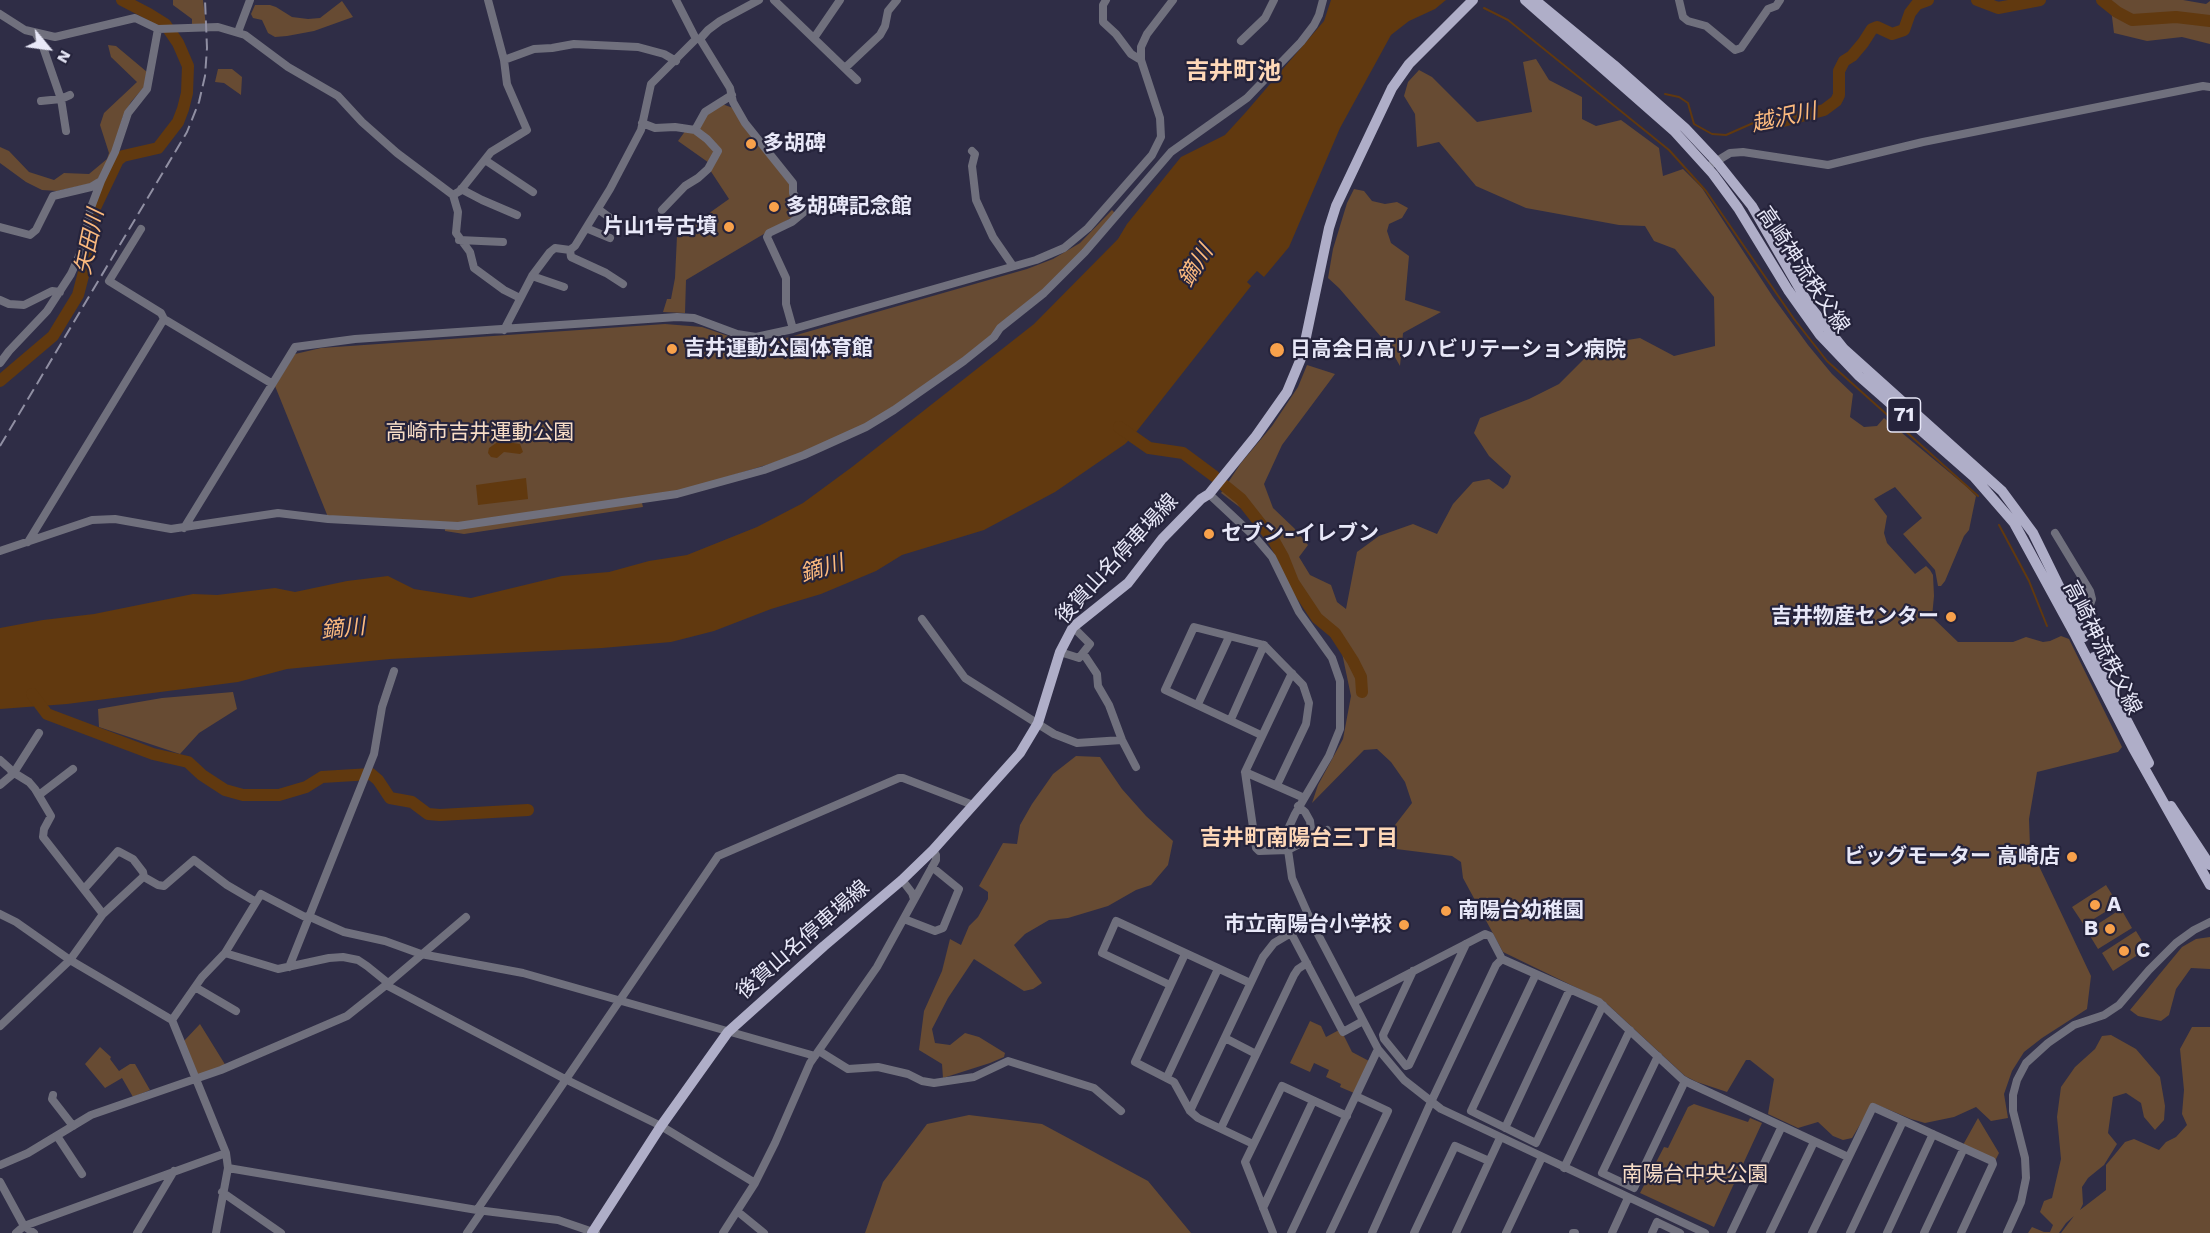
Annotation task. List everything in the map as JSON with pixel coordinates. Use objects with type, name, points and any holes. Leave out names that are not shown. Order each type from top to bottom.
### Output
[{"type":"main road","name":"後賀山名停車場線","points":[[594,1233],[662,1126],[728,1032],[902,880],[933,850],[1020,753],[1038,723],[1060,652],[1073,627],[1115,595],[1162,539],[1201,499],[1209,494],[1256,436],[1287,392],[1302,356],[1329,228],[1336,206],[1392,88],[1409,64],[1473,0]]},
{"type":"main road","name":"高崎神流秩父線","points":[[1525,0],[1712,164],[1752,206],[1809,305],[1844,349],[2002,491],[2033,533],[2071,622],[2133,748],[2210,885]]},
{"type":"main road","name":"高崎神流秩父線","points":[[1535,0],[1685,128],[1712,164]]},
{"type":"main road","name":"高崎神流秩父線","points":[[2071,622],[2168,801],[2210,865]]},
{"type":"street","points":[[238,32],[250,0]]},
{"type":"street","points":[[453,195],[461,189],[491,152],[527,130],[507,84],[504,60],[488,0]]},
{"type":"street","points":[[676,0],[730,88],[733,102],[745,123],[793,183],[793,193],[804,210],[792,222],[769,233],[767,237],[786,278],[786,304],[794,329]]},
{"type":"street","points":[[623,284],[606,273],[571,257],[570,250],[598,209],[641,130],[651,84],[708,30],[749,3],[759,0]]},
{"type":"street","points":[[774,0],[857,80]]},
{"type":"street","points":[[814,38],[840,0]]},
{"type":"street","points":[[845,68],[880,35],[885,26],[888,11],[897,0]]},
{"type":"street","points":[[1106,0],[1103,5],[1103,22],[1116,34],[1131,54],[1141,60]]},
{"type":"street","points":[[184,528],[290,351],[295,347],[355,339],[677,317],[694,318],[737,334],[756,337],[794,329],[1051,255],[1077,239],[1152,155],[1161,137],[1160,118],[1141,60],[1141,47],[1147,34],[1173,0]]},
{"type":"street","points":[[1241,41],[1265,18],[1274,0]]},
{"type":"street","points":[[0,551],[92,520],[122,519],[162,529],[184,528],[278,513],[328,519],[458,526],[684,493],[765,470],[804,455],[894,410],[994,337],[1000,328],[1044,293],[1085,252],[1171,152],[1247,98],[1314,26],[1323,0]]},
{"type":"street","points":[[1679,0],[1683,17],[1688,21],[1706,26],[1735,50],[1741,48],[1768,9],[1776,6],[1780,0]]},
{"type":"street","points":[[0,14],[25,30],[55,37],[135,18],[159,29],[218,27],[238,32],[253,40],[288,67],[338,96],[362,122],[397,153],[453,195],[458,212],[456,232],[459,240],[470,252],[474,268],[504,290],[520,298]]},
{"type":"street","points":[[0,363],[47,311],[60,292],[83,247],[90,210],[115,152],[128,113],[147,89],[159,29]]},
{"type":"street","points":[[36,34],[43,47],[61,99],[66,131]]},
{"type":"street","points":[[504,60],[534,49],[586,44],[638,47],[664,54],[676,61]]},
{"type":"street","points":[[1712,164],[1730,153],[1743,152],[1828,165],[1923,142],[2206,87]]},
{"type":"street","points":[[41,101],[61,99],[70,94]]},
{"type":"street","points":[[695,130],[705,112],[732,95]]},
{"type":"street","points":[[642,123],[655,128],[675,127],[695,130],[716,148],[718,154],[708,169],[685,186],[662,210]]},
{"type":"street","points":[[972,151],[975,154],[972,166],[976,200],[993,237],[1013,266]]},
{"type":"street","points":[[485,160],[533,192]]},
{"type":"street","points":[[0,227],[30,235],[36,230],[53,196],[91,187],[101,181]]},
{"type":"street","points":[[461,189],[517,215]]},
{"type":"street","points":[[598,209],[617,223]]},
{"type":"street","points":[[586,228],[610,238]]},
{"type":"street","points":[[141,229],[109,281],[161,313],[164,319],[271,383]]},
{"type":"street","points":[[459,240],[503,242]]},
{"type":"street","points":[[504,330],[532,276],[555,248],[570,250]]},
{"type":"street","points":[[532,276],[564,287]]},
{"type":"street","points":[[0,300],[9,304],[24,305],[52,291],[60,292]]},
{"type":"street","points":[[28,542],[164,319]]},
{"type":"street","points":[[1209,494],[1255,537],[1272,557],[1299,612],[1332,658],[1340,681],[1340,729],[1329,756],[1298,806],[1289,827],[1287,850],[1292,878],[1311,921],[1378,1049],[1404,1080],[1431,1102],[1461,1120],[1705,1233]]},
{"type":"street","points":[[2055,533],[2090,591],[2092,603],[2089,608],[2071,622]]},
{"type":"street","points":[[922,619],[965,678],[1054,734],[1077,743],[1122,740]]},
{"type":"street","points":[[1060,652],[1079,658],[1090,644],[1073,627]]},
{"type":"street","points":[[1261,735],[1165,690],[1194,627],[1264,645],[1292,673],[1306,692],[1309,714],[1306,724],[1277,785]]},
{"type":"street","points":[[1198,704],[1229,637]]},
{"type":"street","points":[[1230,719],[1264,645]]},
{"type":"street","points":[[1083,653],[1097,674],[1098,686],[1109,705],[1122,740],[1136,767]]},
{"type":"street","points":[[289,968],[374,753],[382,707],[394,671]]},
{"type":"street","points":[[1292,673],[1245,772],[1256,848],[1259,851],[1287,850],[1327,830]]},
{"type":"street","points":[[0,785],[13,774],[39,733]]},
{"type":"street","points":[[0,760],[13,774],[29,782],[39,795],[51,816],[44,829],[44,837],[103,914]]},
{"type":"street","points":[[39,795],[72,769]]},
{"type":"street","points":[[1245,772],[1302,797]]},
{"type":"street","points":[[467,1233],[479,1210],[565,1079],[718,856],[903,777],[973,805]]},
{"type":"street","points":[[1298,806],[1310,821],[1308,839]]},
{"type":"street","points":[[723,1233],[755,1183],[799,1086],[817,1054],[877,967],[936,860],[933,850]]},
{"type":"street","points":[[85,888],[118,851],[134,859],[144,872],[144,877]]},
{"type":"street","points":[[144,877],[164,886],[194,860],[227,885],[256,902]]},
{"type":"street","points":[[904,918],[935,931],[943,928],[959,889],[932,867]]},
{"type":"street","points":[[0,1026],[70,960],[103,914],[144,877]]},
{"type":"street","points":[[902,880],[914,899]]},
{"type":"street","points":[[172,1020],[202,977],[225,953],[261,894],[344,932],[385,941],[421,954],[523,973],[620,999],[728,1032],[817,1054],[848,1069],[878,1067],[934,1083],[974,1077],[1008,1061],[1094,1088],[1121,1111]]},
{"type":"street","points":[[0,915],[16,922],[70,960],[172,1020],[225,1153],[228,1168],[216,1233]]},
{"type":"street","points":[[0,1165],[28,1153],[91,1115],[197,1079],[266,1052],[347,1016],[466,917]]},
{"type":"street","points":[[1170,985],[1102,953],[1116,921],[1250,983]]},
{"type":"street","points":[[1191,1111],[1266,951],[1274,943],[1311,921]]},
{"type":"street","points":[[2007,1233],[2021,1202],[2026,1178],[2024,1151],[2013,1111],[2013,1095],[2025,1063],[2074,1025],[2104,1015],[2119,1005],[2176,943],[2210,922]]},
{"type":"street","points":[[1291,933],[1343,1032],[1363,1021]]},
{"type":"street","points":[[1354,1002],[1488,934],[1502,959],[1603,1005],[1685,1081],[1848,1157]]},
{"type":"street","points":[[1413,971],[1383,1035],[1406,1066],[1409,1065],[1466,944]]},
{"type":"street","points":[[225,953],[268,967],[289,968],[329,958],[343,957],[358,960],[387,984],[565,1079],[662,1126],[755,1183]]},
{"type":"street","points":[[1185,954],[1135,1062],[1174,1082],[1191,1111],[1198,1118],[1253,1144]]},
{"type":"street","points":[[1373,1233],[1431,1102],[1496,965],[1502,959]]},
{"type":"street","points":[[1221,1128],[1294,975],[1307,963]]},
{"type":"street","points":[[1167,1077],[1218,969]]},
{"type":"street","points":[[1536,974],[1471,1112],[1536,1143],[1603,1005]]},
{"type":"street","points":[[195,987],[236,1011]]},
{"type":"street","points":[[1505,1128],[1570,989]]},
{"type":"street","points":[[1564,1168],[1630,1030]]},
{"type":"street","points":[[1225,1038],[1257,1054]]},
{"type":"street","points":[[1291,1233],[1378,1049]]},
{"type":"street","points":[[1658,1056],[1602,1173],[1634,1188],[1685,1081]]},
{"type":"street","points":[[1273,1233],[1245,1165],[1282,1086],[1347,1116]]},
{"type":"street","points":[[53,1095],[52,1099],[73,1126]]},
{"type":"street","points":[[1330,1233],[1388,1111],[1356,1096]]},
{"type":"street","points":[[1263,1208],[1313,1101]]},
{"type":"street","points":[[1812,1233],[1873,1107],[1992,1161],[1993,1164],[1961,1233]]},
{"type":"street","points":[[1850,1233],[1903,1120]]},
{"type":"street","points":[[1731,1233],[1782,1126]]},
{"type":"street","points":[[1887,1233],[1933,1134]]},
{"type":"street","points":[[57,1136],[82,1174]]},
{"type":"street","points":[[1456,1233],[1500,1138]]},
{"type":"street","points":[[1770,1233],[1814,1142]]},
{"type":"street","points":[[1414,1233],[1455,1146],[1489,1161]]},
{"type":"street","points":[[1924,1233],[1964,1148]]},
{"type":"street","points":[[16,1233],[24,1226],[225,1153]]},
{"type":"street","points":[[1506,1233],[1542,1157]]},
{"type":"street","points":[[228,1168],[479,1210],[558,1220],[594,1233]]},
{"type":"street","points":[[136,1233],[174,1171]]},
{"type":"street","points":[[0,1182],[24,1226],[34,1233]]},
{"type":"street","points":[[222,1192],[282,1233]]},
{"type":"street","points":[[1612,1233],[1628,1198]]},
{"type":"street","points":[[737,1211],[764,1233]]},
{"type":"street","points":[[1652,1233],[1657,1222],[1680,1233]]},
{"type":"green space","points":[[173,0],[203,0],[206,26],[192,25],[192,19],[173,5]]},
{"type":"green space","points":[[2104,0],[2183,0],[2206,4],[2210,1],[2210,44],[2182,37],[2147,41],[2114,33],[2111,9]]},
{"type":"green space","points":[[342,1],[353,17],[314,31],[287,36],[275,37],[268,33],[262,20],[253,18],[251,14],[255,5],[270,5],[292,17],[320,18]]},
{"type":"green space","points":[[108,45],[116,46],[147,72],[144,87],[123,116],[113,152],[98,179],[89,184],[57,191],[42,190],[26,182],[0,163],[0,147],[9,151],[29,172],[54,180],[64,173],[89,174],[107,159],[109,153],[100,125],[104,113],[137,82],[111,57]]},
{"type":"green space","points":[[1536,59],[1549,80],[1582,97],[1582,119],[1596,126],[1621,120],[1659,148],[1663,176],[1683,169],[1702,188],[1773,297],[1808,345],[1832,374],[1853,394],[1850,417],[1864,427],[1877,426],[1884,418],[1976,496],[1969,530],[1941,586],[1938,586],[1935,570],[1903,534],[1922,518],[1895,487],[1874,499],[1887,516],[1884,533],[1887,543],[1915,574],[1926,566],[1933,575],[1932,617],[1958,642],[2013,642],[2026,637],[2043,642],[2061,636],[2069,639],[2122,747],[2118,752],[2037,772],[2029,819],[2030,847],[2091,976],[2087,1009],[2024,1052],[2012,1071],[2004,1094],[2008,1118],[1991,1121],[1976,1107],[1954,1117],[1925,1123],[1873,1103],[1852,1138],[1843,1140],[1833,1136],[1818,1122],[1798,1128],[1768,1114],[1774,1079],[1750,1060],[1746,1060],[1727,1092],[1697,1082],[1685,1076],[1604,1001],[1503,952],[1463,878],[1461,862],[1452,856],[1388,848],[1385,838],[1412,803],[1405,782],[1391,762],[1377,749],[1364,750],[1312,803],[1318,785],[1343,739],[1351,696],[1342,653],[1323,626],[1308,595],[1250,515],[1221,493],[1241,463],[1272,426],[1298,387],[1307,365],[1335,374],[1282,445],[1264,484],[1273,508],[1308,545],[1299,557],[1310,575],[1331,585],[1337,602],[1346,609],[1357,552],[1379,536],[1413,524],[1437,534],[1453,504],[1473,482],[1489,479],[1503,489],[1508,484],[1511,476],[1489,456],[1474,433],[1480,418],[1529,399],[1559,384],[1586,357],[1590,346],[1640,338],[1674,356],[1715,346],[1714,297],[1675,249],[1654,241],[1645,226],[1619,225],[1526,208],[1476,186],[1439,142],[1417,147],[1415,114],[1404,96],[1408,82],[1419,70],[1432,77],[1477,122],[1532,112],[1523,62]]},
{"type":"green space","points":[[218,69],[232,69],[242,77],[241,95],[224,83],[215,82]]},
{"type":"green space","points":[[722,104],[733,108],[790,184],[801,212],[686,280],[685,313],[663,312],[667,299],[671,299],[675,278],[677,236],[729,199],[710,170],[712,165],[678,141],[686,130],[695,132],[705,114]]},
{"type":"green space","points":[[1354,189],[1364,191],[1372,201],[1385,204],[1397,202],[1408,208],[1402,218],[1389,224],[1387,231],[1391,243],[1409,256],[1405,300],[1441,312],[1403,333],[1400,366],[1388,345],[1328,278],[1333,249],[1347,203]]},
{"type":"green space","name":"高崎市吉井運動公園","points":[[1112,210],[1118,216],[1003,329],[995,340],[838,443],[642,503],[643,507],[464,534],[445,531],[445,528],[330,522],[275,386],[295,354],[321,348],[665,324],[702,327],[749,343],[779,340],[1027,269],[1053,259],[1080,243]]},
{"type":"green space","points":[[233,692],[237,709],[199,733],[180,754],[99,727],[98,709],[162,698]]},
{"type":"green space","points":[[1076,756],[1100,757],[1122,789],[1173,841],[1168,865],[1151,885],[1136,890],[1108,906],[1068,918],[1049,920],[1025,934],[1014,945],[1042,983],[1033,989],[1024,991],[974,959],[948,998],[932,1029],[935,1043],[950,1045],[965,1033],[979,1037],[1005,1053],[1004,1057],[943,1078],[942,1064],[919,1050],[924,1011],[942,971],[950,939],[961,945],[969,926],[978,917],[988,899],[988,892],[979,886],[1003,843],[1017,844],[1020,825],[1032,804],[1053,774]]},
{"type":"green space","name":"A","points":[[2106,885],[2118,904],[2084,925],[2072,907]]},
{"type":"green space","name":"B","points":[[2121,909],[2132,928],[2098,949],[2087,931]]},
{"type":"green space","name":"C","points":[[2136,931],[2147,949],[2113,971],[2102,953]]},
{"type":"green space","points":[[2210,937],[2210,969],[2191,968],[2176,989],[2169,1015],[2161,1021],[2138,1016],[2130,1010],[2182,947],[2196,939]]},
{"type":"green space","points":[[1310,1021],[1321,1026],[1326,1037],[1339,1030],[1352,1052],[1369,1061],[1354,1093],[1326,1077],[1329,1070],[1314,1063],[1310,1072],[1290,1063]]},
{"type":"green space","points":[[200,1024],[226,1066],[198,1077],[183,1042]]},
{"type":"green space","points":[[2192,1027],[2210,1027],[2210,1233],[2061,1233],[2074,1216],[2059,1233],[2028,1233],[2032,1227],[2050,1232],[2053,1225],[2040,1212],[2044,1201],[2052,1198],[2061,1159],[2057,1117],[2061,1087],[2075,1067],[2095,1049],[2102,1036],[2111,1035],[2136,1049],[2160,1077],[2165,1106],[2164,1120],[2155,1130],[2144,1117],[2141,1103],[2126,1093],[2113,1097],[2108,1133],[2117,1144],[2104,1165],[2088,1178],[2082,1187],[2083,1204],[2080,1210],[2106,1190],[2106,1165],[2125,1142],[2134,1139],[2159,1150],[2187,1125],[2182,1114],[2184,1090],[2180,1049]]},
{"type":"green space","points":[[100,1047],[111,1057],[110,1059],[119,1071],[130,1064],[135,1064],[150,1090],[133,1097],[122,1078],[105,1088],[85,1064]]},
{"type":"green space","name":"南陽台中央公園","points":[[1694,1104],[1748,1122],[1750,1118],[1762,1123],[1714,1227],[1640,1193],[1664,1147],[1668,1148],[1688,1107]]},
{"type":"green space","points":[[969,1115],[1042,1124],[1148,1181],[1191,1233],[865,1233],[883,1182],[927,1124]]},
{"type":"green space","points":[[1978,1118],[1999,1153],[1995,1161],[1963,1145]]},
{"type":"water","name":"鏑川","points":[[1331,0],[1446,0],[1435,9],[1409,21],[1391,35],[1340,128],[1289,247],[1264,277],[1257,271],[1247,282],[1251,286],[1133,436],[1125,444],[1055,492],[984,530],[902,555],[876,571],[821,594],[771,609],[714,631],[671,642],[602,648],[390,659],[287,669],[238,682],[67,704],[0,709],[0,628],[94,614],[193,594],[217,595],[275,588],[295,592],[347,581],[388,576],[414,589],[471,598],[562,576],[609,572],[649,561],[687,555],[757,527],[803,503],[1034,324],[1118,239],[1127,224],[1181,157],[1225,135],[1324,21]]},
{"type":"water","points":[[499,441],[520,444],[523,452],[520,454],[504,452],[497,458],[491,457],[488,453],[489,448]]},
{"type":"water","points":[[526,478],[528,499],[478,505],[476,485]]},
{"type":"waterway","name":"矢田川","points":[[0,381],[53,336],[78,295],[84,272],[93,212],[118,160],[123,156],[158,148],[178,122],[183,109],[187,93],[188,66],[178,43],[165,24],[122,0]]},
{"type":"waterway","name":"越沢川","points":[[1760,120],[1783,121],[1824,110],[1836,101],[1839,95],[1839,71],[1844,61],[1852,56],[1872,29],[1877,27],[1892,34],[1904,30],[1910,13],[1917,4],[1928,0]]},
{"type":"waterway","name":"越沢川","points":[[1977,0],[1998,8],[2040,0]]},
{"type":"waterway","name":"越沢川","points":[[2102,0],[2132,20],[2176,17],[2210,21]]},
{"type":"waterway","points":[[1484,8],[1508,20],[1669,150],[1706,191],[1794,319],[1827,361],[1978,496]]},
{"type":"waterway","name":"越沢川","points":[[1665,94],[1679,97],[1688,103],[1694,124],[1712,134],[1726,135],[1760,120]]},
{"type":"waterway","points":[[1119,427],[1149,448],[1183,453],[1214,476]]},
{"type":"waterway","points":[[1225,486],[1241,499],[1274,541],[1293,582],[1317,618],[1335,633],[1353,661],[1361,677],[1362,692]]},
{"type":"waterway","points":[[1999,525],[2029,581],[2047,626]]},
{"type":"waterway","points":[[32,694],[47,714],[153,754],[188,762],[202,775],[225,790],[243,795],[279,795],[306,787],[322,777],[371,774],[390,798],[412,802],[428,814],[528,810]]},
{"type":"railway","points":[[0,446],[187,132],[199,102],[205,76],[207,48],[205,0]]},
{"type":"place","name":"多胡碑","points":[[751,144]]},
{"type":"place","name":"多胡碑記念館","points":[[774,207]]},
{"type":"place","name":"片山1号古墳","points":[[729,227]]},
{"type":"place","name":"吉井運動公園体育館","points":[[672,349]]},
{"type":"place","name":"日高会日高リハビリテーション病院","points":[[1277,350]]},
{"type":"place","name":"セブン-イレブン","points":[[1209,534]]},
{"type":"place","name":"吉井物産センター","points":[[1951,617]]},
{"type":"place","name":"ビッグモーター 高崎店","points":[[2072,857]]},
{"type":"place","name":"A","points":[[2095,905]]},
{"type":"place","name":"南陽台幼稚園","points":[[1446,911]]},
{"type":"place","name":"市立南陽台小学校","points":[[1404,925]]},
{"type":"place","name":"B","points":[[2110,929]]},
{"type":"place","name":"C","points":[[2124,951]]},
{"type":"district","name":"吉井町池","points":[[1233,72]]},
{"type":"district","name":"吉井町南陽台三丁目","points":[[1299,839]]}]
